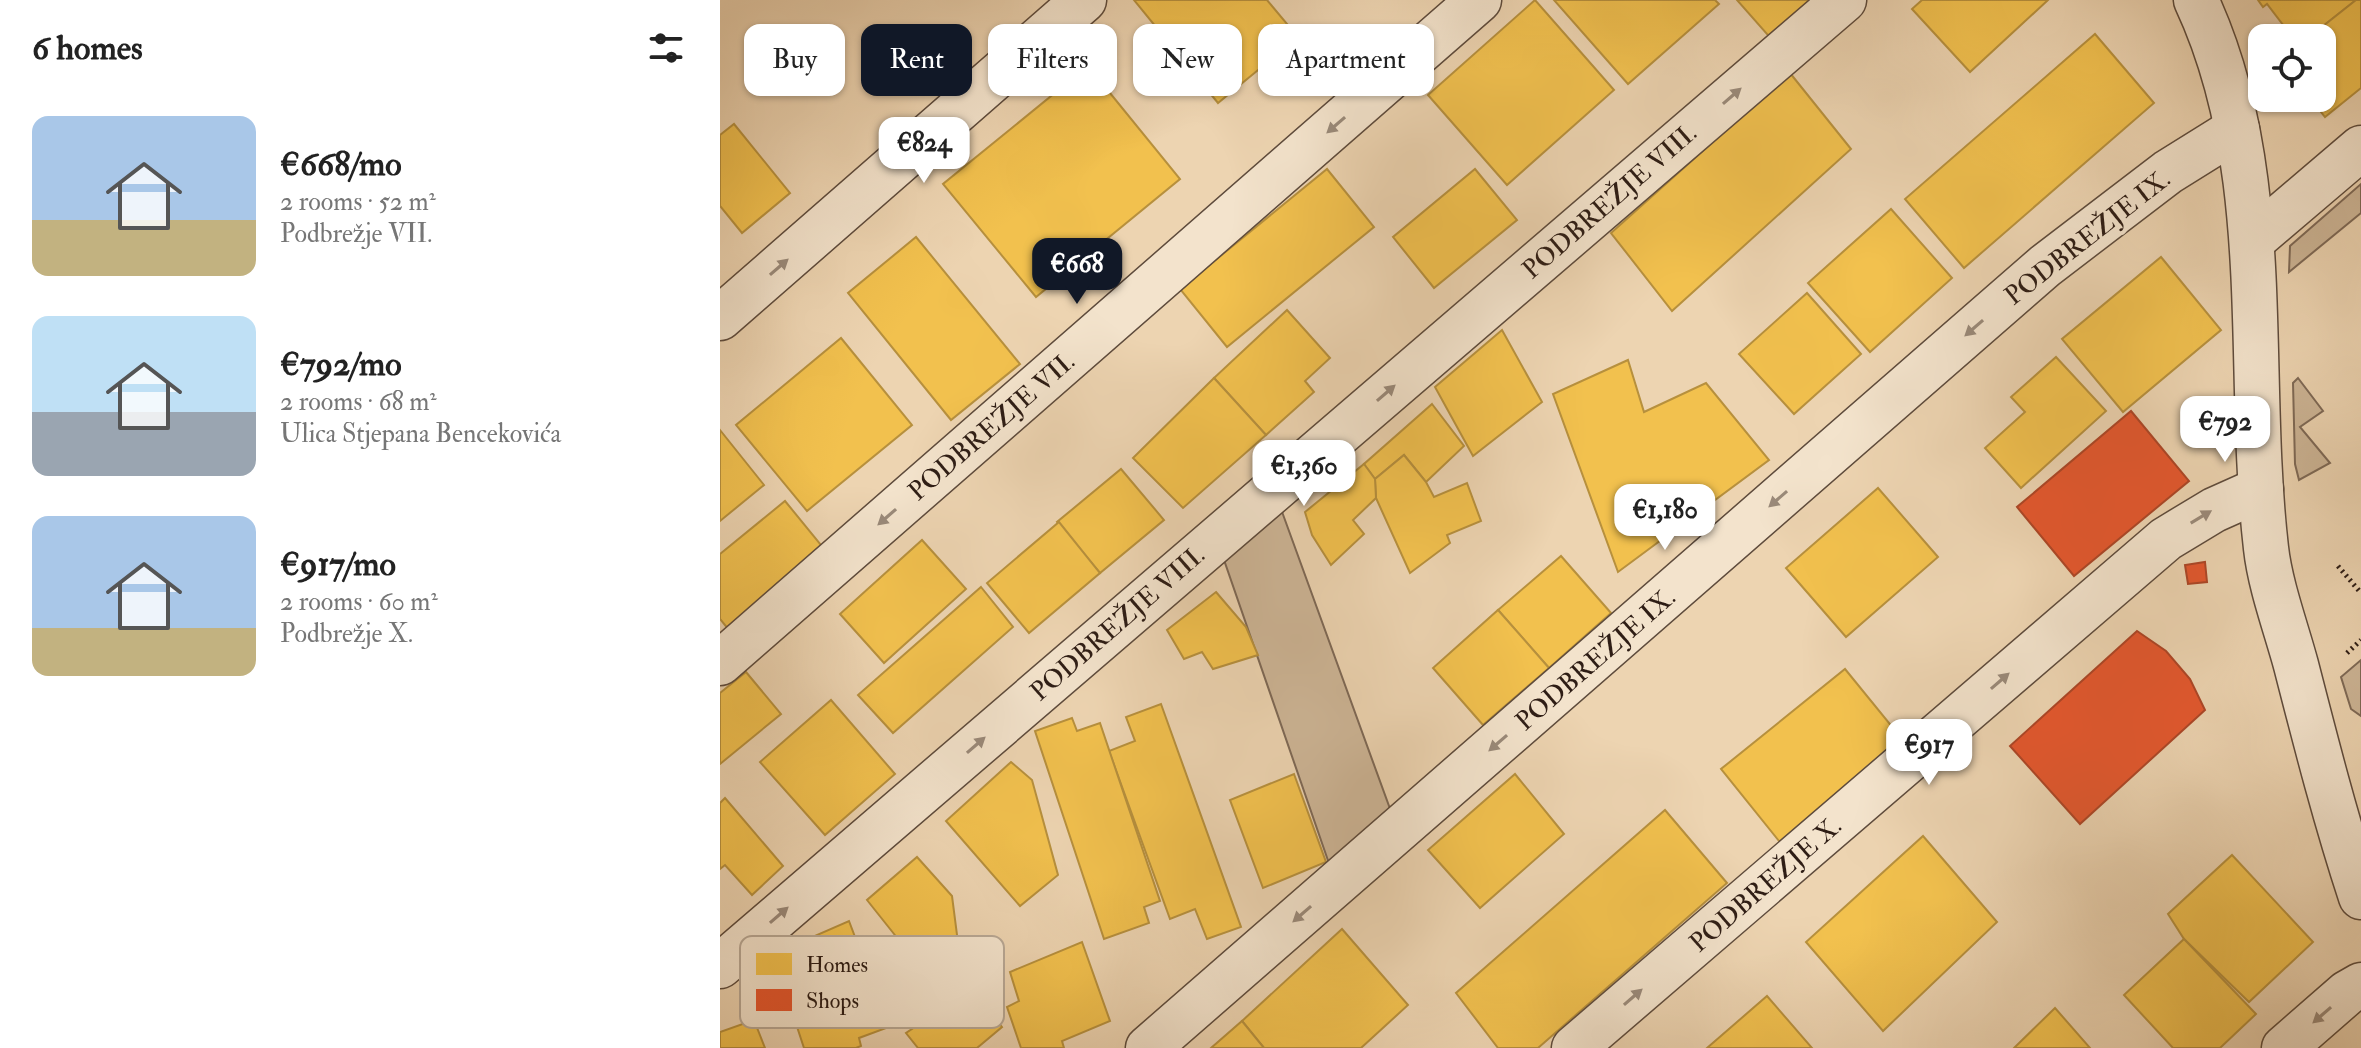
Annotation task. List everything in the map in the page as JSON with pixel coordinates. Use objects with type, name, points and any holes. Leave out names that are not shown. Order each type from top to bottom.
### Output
[{"type":"street","points":[[720,318],[1084,0]]},
{"type":"street","name":"PODBREŽJE VII.","points":[[720,663],[1479,0]]},
{"type":"street","name":"PODBREŽJE VIII.","points":[[755,936],[1844,0]]},
{"type":"street","points":[[2196,0],[2231,96],[2253,240],[2266,552],[2339,832],[2361,897]]},
{"type":"street","name":"PODBREŽJE IX.","points":[[1148,1048],[2045,266],[2168,172],[2237,129]]},
{"type":"street","points":[[2253,240],[2361,148]]},
{"type":"street","name":"PODBREŽJE X.","points":[[1574,1048],[2166,539],[2214,510],[2261,489]]},
{"type":"street","name":"PODBREŽJE VIII.","points":[[720,966],[740,949]]},
{"type":"street","points":[[2284,1048],[2347,993],[2361,985]]},
{"type":"path","points":[[2338,566],[2361,593]]},
{"type":"shaded area","points":[[2361,184],[2361,213],[2289,272],[2290,246]]},
{"type":"shaded area","points":[[2298,378],[2323,411],[2300,427],[2330,463],[2299,480],[2295,464],[2293,383]]},
{"type":"shaded area","points":[[1281,509],[1393,817],[1332,872],[1223,557]]},
{"type":"shaded area","points":[[2361,660],[2361,716],[2351,709],[2341,677]]},
{"type":"building: Homes","points":[[1134,0],[1267,0],[1287,24],[1258,24],[1258,70],[1242,83],[1242,24],[1154,24]]},
{"type":"building: Homes","points":[[1535,0],[1614,90],[1507,185],[1429,96],[1434,96],[1434,90]]},
{"type":"building: Homes","points":[[1554,0],[1715,0],[1719,4],[1628,84]]},
{"type":"building: Homes","points":[[1737,0],[1839,0],[1782,51]]},
{"type":"building: Homes","points":[[1922,0],[2048,0],[1970,72],[1912,9]]},
{"type":"building: Homes","points":[[2258,0],[2356,0],[2326,24],[2282,24],[2267,4],[2263,7]]},
{"type":"building: Homes","points":[[2356,0],[2361,0],[2361,88],[2336,108],[2336,24],[2326,24]]},
{"type":"building: Homes","points":[[2095,34],[2154,103],[1964,268],[1905,199]]},
{"type":"building: Homes","points":[[1790,73],[1851,149],[1672,311],[1611,233]]},
{"type":"building: Homes","points":[[1051,96],[1112,96],[1180,179],[1036,297],[943,184]]},
{"type":"building: Homes","points":[[1212,96],[1226,96],[1218,103]]},
{"type":"building: Homes","points":[[734,124],[790,193],[742,233],[720,206],[720,135]]},
{"type":"building: Homes","points":[[1327,169],[1374,227],[1227,347],[1180,289]]},
{"type":"building: Homes","points":[[1475,169],[1517,220],[1434,288],[1393,237]]},
{"type":"building: Homes","points":[[1891,209],[1952,278],[1870,352],[1808,283]]},
{"type":"building: Homes","points":[[916,237],[1020,364],[951,420],[848,293]]},
{"type":"building: Homes","points":[[2161,257],[2221,330],[2123,412],[2062,339]]},
{"type":"building: Homes","points":[[1807,293],[1861,354],[1794,414],[1739,354]]},
{"type":"building: Homes","points":[[1287,310],[1330,358],[1305,381],[1314,392],[1266,435],[1214,378]]},
{"type":"building: Homes","points":[[1502,330],[1542,402],[1473,456],[1435,387]]},
{"type":"building: Homes","points":[[841,338],[912,425],[807,511],[736,425]]},
{"type":"building: Homes","points":[[2056,357],[2106,411],[2021,488],[1985,448],[2025,412],[2011,397]]},
{"type":"building: Homes","points":[[1628,360],[1644,412],[1706,383],[1769,460],[1618,572],[1553,394]]},
{"type":"building: Homes","points":[[1214,378],[1266,435],[1183,508],[1133,458]]},
{"type":"building: Homes","points":[[1432,404],[1464,446],[1426,482],[1404,455],[1375,479],[1364,464]]},
{"type":"building: Homes","points":[[720,430],[764,485],[720,521]]},
{"type":"building: Homes","points":[[1404,455],[1434,497],[1467,483],[1481,521],[1447,535],[1450,543],[1410,573],[1376,498],[1375,479]]},
{"type":"building: Homes","points":[[1364,464],[1375,479],[1376,498],[1353,520],[1364,534],[1331,565],[1312,535],[1305,512]]},
{"type":"building: Homes","points":[[1121,469],[1164,520],[1100,573],[1057,522]]},
{"type":"building: Homes","points":[[1878,488],[1938,557],[1846,637],[1786,568]]},
{"type":"building: Homes","points":[[785,501],[830,556],[733,635],[720,619],[720,554]]},
{"type":"building: Homes","points":[[1059,522],[1100,573],[1029,633],[987,583]]},
{"type":"building: Homes","points":[[922,540],[966,589],[884,663],[840,614]]},
{"type":"building: Homes","points":[[1561,556],[1611,613],[1549,668],[1498,610]]},
{"type":"building: Homes","points":[[981,587],[1013,627],[893,733],[858,695]]},
{"type":"building: Homes","points":[[1216,592],[1246,627],[1258,655],[1213,669],[1202,652],[1184,659],[1167,630]]},
{"type":"building: Homes","points":[[1498,610],[1549,668],[1483,725],[1433,668]]},
{"type":"building: Homes","points":[[1845,669],[1907,745],[1783,846],[1721,769]]},
{"type":"building: Homes","points":[[746,672],[781,714],[720,764],[720,693]]},
{"type":"building: Homes","points":[[831,700],[895,774],[825,835],[760,762]]},
{"type":"building: Homes","points":[[1161,704],[1241,927],[1207,939],[1195,909],[1170,919],[1109,751],[1135,741],[1126,717]]},
{"type":"building: Homes","points":[[1072,718],[1077,731],[1100,723],[1160,901],[1144,907],[1149,923],[1104,939],[1035,731]]},
{"type":"building: Homes","points":[[1011,762],[1032,780],[1058,875],[1020,906],[946,821]]},
{"type":"building: Homes","points":[[1294,774],[1326,862],[1263,888],[1230,800]]},
{"type":"building: Homes","points":[[1515,774],[1564,834],[1480,908],[1428,850]]},
{"type":"building: Homes","points":[[725,798],[783,866],[752,895],[725,865],[720,869],[720,803]]},
{"type":"building: Homes","points":[[1665,810],[1727,883],[1538,1048],[1498,1048],[1456,993]]},
{"type":"building: Homes","points":[[1923,836],[1997,922],[1883,1031],[1806,942]]},
{"type":"building: Homes","points":[[2232,855],[2313,942],[2249,1002],[2184,939],[2168,914]]},
{"type":"building: Homes","points":[[917,857],[952,896],[958,936],[896,936],[867,900]]},
{"type":"building: Homes","points":[[849,921],[855,936],[815,936]]},
{"type":"building: Homes","points":[[1342,929],[1408,1005],[1361,1048],[1264,1048],[1242,1021]]},
{"type":"building: Homes","points":[[2184,939],[2256,1014],[2220,1048],[2173,1048],[2124,995]]},
{"type":"building: Homes","points":[[1082,942],[1110,1021],[1062,1041],[1064,1048],[1021,1048],[1007,1007],[1019,1001],[1010,972]]},
{"type":"building: Homes","points":[[1767,996],[1812,1048],[1707,1048]]},
{"type":"building: Homes","points":[[2055,1008],[2090,1048],[2014,1048]]},
{"type":"building: Homes","points":[[1242,1021],[1264,1048],[1211,1048]]},
{"type":"building: Homes","points":[[740,1025],[740,1028],[757,1028],[765,1048],[720,1048],[720,1032]]},
{"type":"building: Homes","points":[[797,1028],[886,1028],[859,1038],[861,1046],[856,1048],[804,1048]]},
{"type":"building: Homes","points":[[914,1028],[1001,1028],[977,1048],[918,1048],[906,1033]]},
{"type":"building: Shops","points":[[2131,411],[2189,481],[2074,576],[2017,507]]},
{"type":"building: Shops","points":[[2205,562],[2207,582],[2188,584],[2185,565]]},
{"type":"building: Shops","points":[[2137,631],[2166,651],[2190,679],[2205,710],[2080,824],[2010,746]]}]
